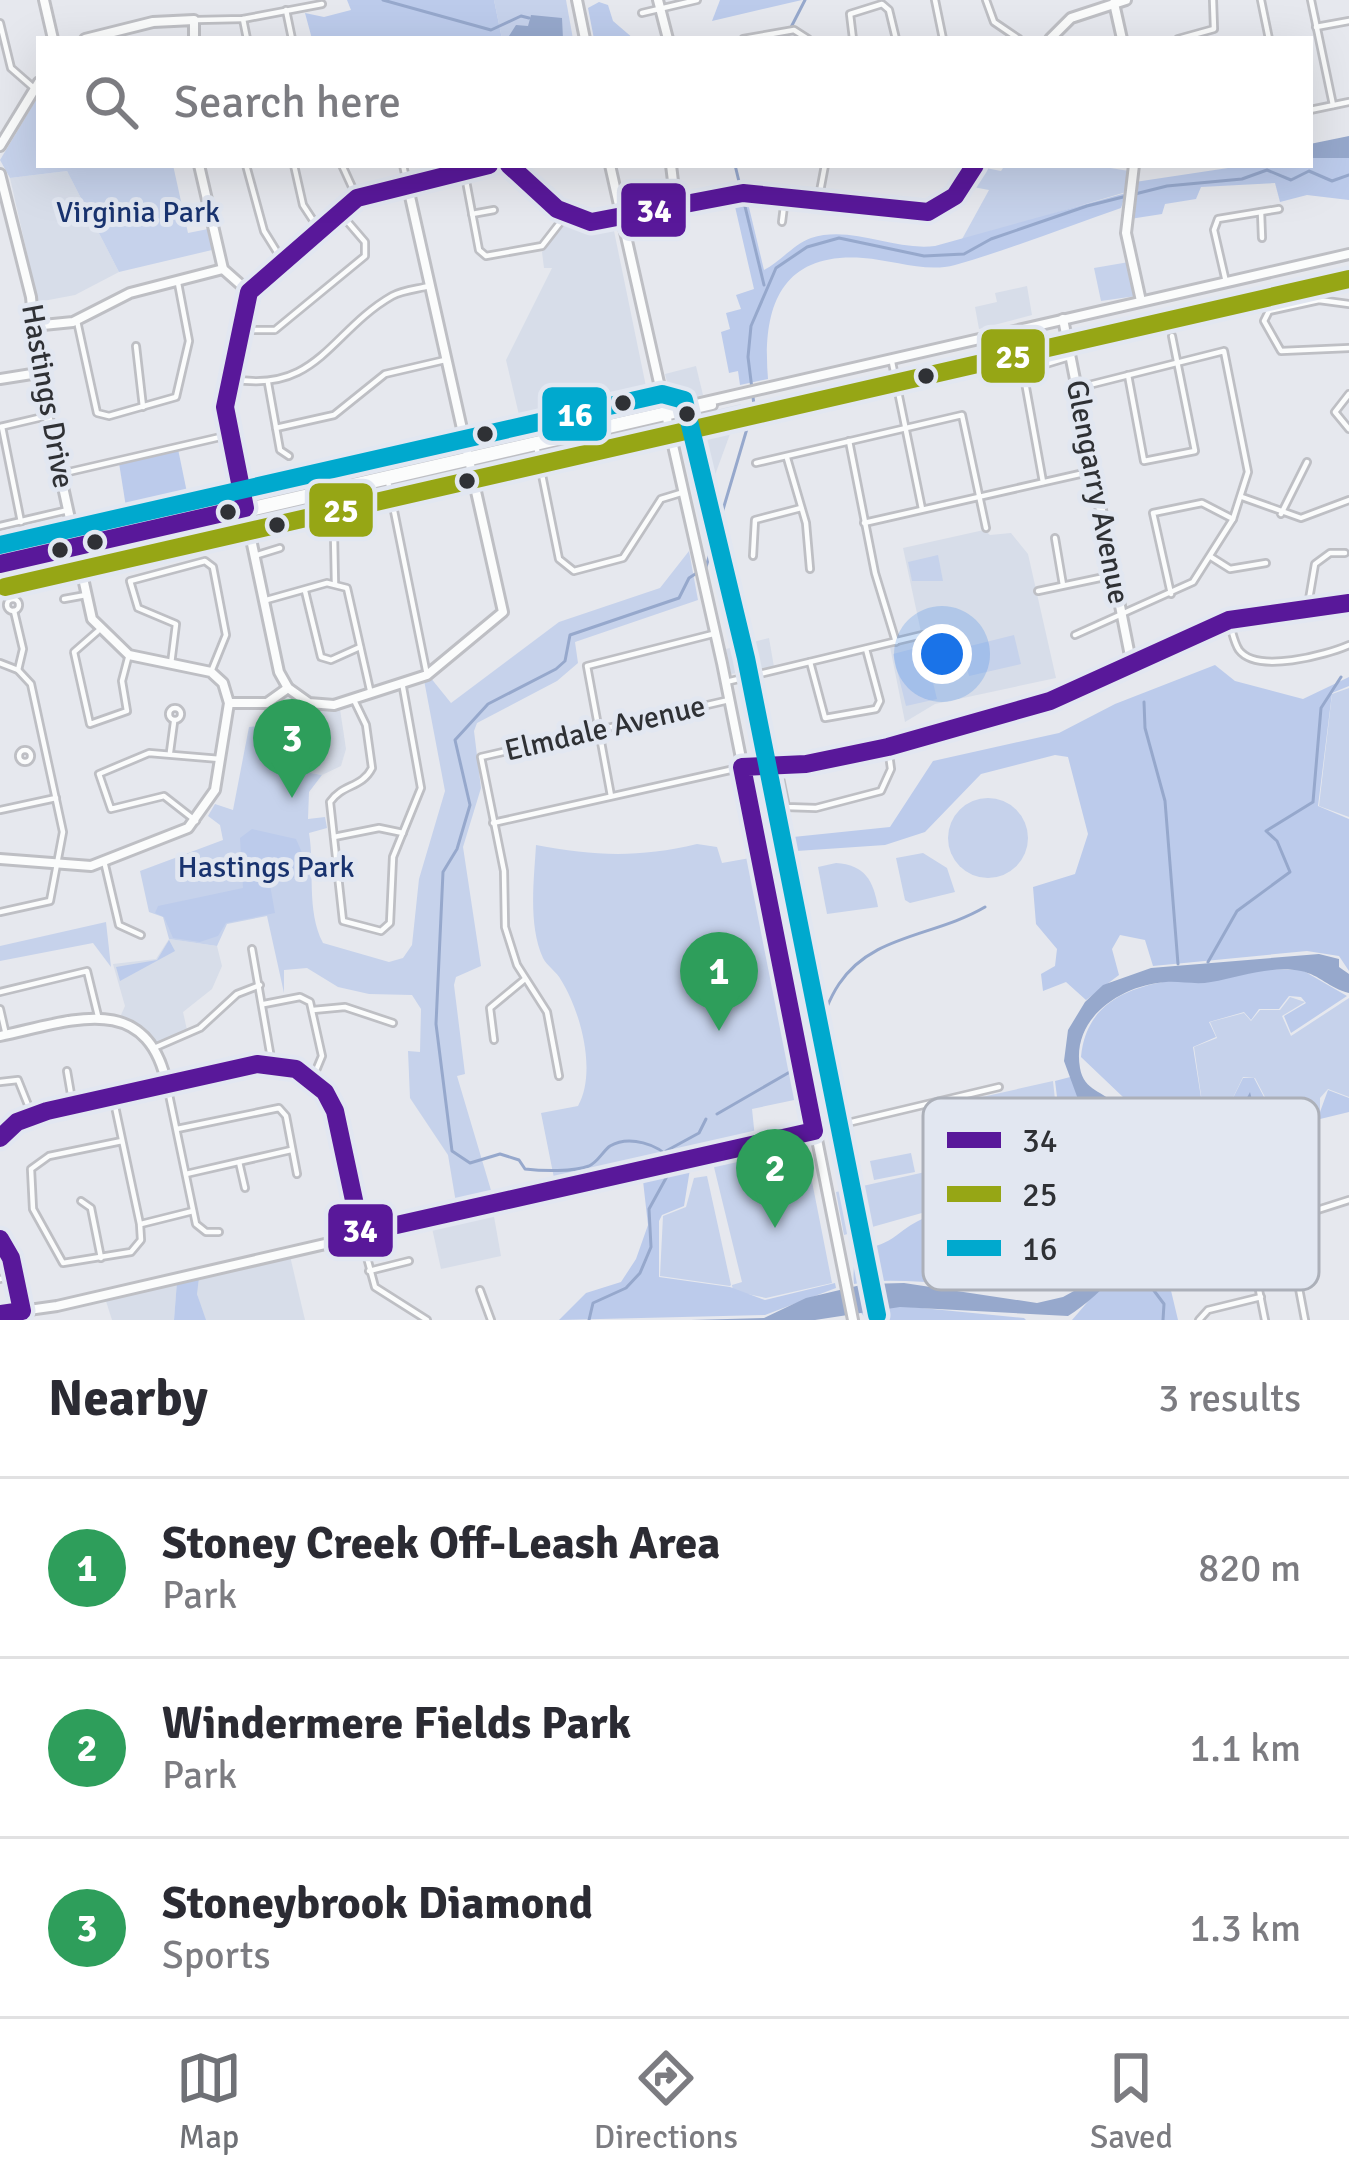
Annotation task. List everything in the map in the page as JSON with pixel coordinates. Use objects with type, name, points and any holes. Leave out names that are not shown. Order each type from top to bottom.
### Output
[{"type":"street","points":[[44,0],[51,36]]},
{"type":"street","points":[[577,0],[584,36]]},
{"type":"street","points":[[642,13],[659,4],[698,0]]},
{"type":"street","points":[[935,0],[942,36]]},
{"type":"street","points":[[986,0],[994,22],[1014,36]]},
{"type":"street","points":[[1053,36],[1071,17],[1126,0]]},
{"type":"street","points":[[1189,36],[1214,29],[1213,0]]},
{"type":"street","points":[[1261,0],[1268,36]]},
{"type":"street","points":[[1311,0],[1333,105]]},
{"type":"street","points":[[1114,3],[1121,36]]},
{"type":"street","points":[[97,36],[153,22],[243,19],[322,4]]},
{"type":"street","points":[[659,4],[667,36]]},
{"type":"street","points":[[853,36],[850,14],[882,4],[890,10],[895,36]]},
{"type":"street","points":[[286,10],[291,36]]},
{"type":"street","points":[[243,19],[247,36]]},
{"type":"street","points":[[194,20],[194,36]]},
{"type":"street","points":[[1316,27],[1349,21]]},
{"type":"street","points":[[0,23],[11,68],[36,85]]},
{"type":"street","points":[[761,36],[794,30],[803,36]]},
{"type":"street","points":[[0,146],[36,88]]},
{"type":"street","points":[[1313,109],[1349,102]]},
{"type":"street","points":[[201,168],[224,269],[249,292]]},
{"type":"street","points":[[247,168],[264,231],[282,260]]},
{"type":"street","points":[[295,168],[303,205],[320,230]]},
{"type":"street","points":[[344,168],[357,199]]},
{"type":"street","points":[[404,168],[407,183],[445,360],[503,612],[427,676],[321,705],[288,688],[279,672],[229,435],[225,407],[249,292],[357,199],[407,183],[463,168],[479,250],[496,256],[542,246],[566,215]]},
{"type":"street","points":[[522,168],[566,215],[599,222],[731,193],[928,212],[955,196],[973,168]]},
{"type":"street","points":[[611,168],[726,682],[853,1320]]},
{"type":"street","points":[[671,168],[676,206]]},
{"type":"street","points":[[818,202],[824,168]]},
{"type":"street","points":[[1134,168],[1127,241],[1141,301]]},
{"type":"street","name":"Hastings Drive","points":[[0,174],[34,326],[47,416],[98,631]]},
{"type":"street","points":[[782,222],[785,198]]},
{"type":"street","points":[[1226,282],[1214,225],[1222,217],[1279,209]]},
{"type":"street","points":[[472,214],[494,210]]},
{"type":"street","points":[[1261,212],[1262,238]]},
{"type":"street","points":[[241,330],[275,330],[365,256],[365,242],[340,213]]},
{"type":"street","points":[[245,511],[1349,254]]},
{"type":"street","points":[[34,326],[76,321],[130,293],[224,269]]},
{"type":"street","points":[[76,321],[98,413],[176,398],[189,341],[178,283]]},
{"type":"street","points":[[231,379],[268,383],[304,370],[391,296],[429,286]]},
{"type":"street","points":[[1349,304],[1310,302],[1269,311],[1264,321],[1281,351],[1349,348]]},
{"type":"street","name":"Glengarry Avenue","points":[[1063,319],[1132,666]]},
{"type":"street","points":[[1128,375],[1144,461],[1190,454],[1196,446],[1172,336]]},
{"type":"street","points":[[136,346],[143,407]]},
{"type":"street","points":[[1075,635],[1192,582],[1233,519],[1247,464],[1227,354],[1220,351],[1077,388]]},
{"type":"street","points":[[1043,482],[1023,371],[1071,356]]},
{"type":"street","points":[[891,358],[922,509]]},
{"type":"street","points":[[276,428],[334,415],[385,374],[445,360]]},
{"type":"street","points":[[0,379],[38,373]]},
{"type":"street","points":[[268,383],[280,450],[289,456]]},
{"type":"street","points":[[1349,394],[1335,412],[1349,429]]},
{"type":"street","points":[[0,567],[666,414]]},
{"type":"street","points":[[756,463],[962,415],[986,528]]},
{"type":"street","points":[[21,522],[1,427],[47,416]]},
{"type":"street","points":[[60,474],[229,435]]},
{"type":"street","points":[[849,441],[864,523],[896,642]]},
{"type":"street","points":[[536,445],[556,548],[565,566],[574,571],[623,558],[661,499],[685,492]]},
{"type":"street","points":[[786,456],[801,508],[810,568]]},
{"type":"street","points":[[1281,514],[1306,462]]},
{"type":"street","points":[[864,523],[1093,470]]},
{"type":"street","points":[[388,481],[427,676]]},
{"type":"street","points":[[1241,497],[1300,518],[1349,500]]},
{"type":"street","points":[[1172,594],[1153,513],[1202,503],[1233,519]]},
{"type":"street","points":[[753,556],[755,520],[801,508]]},
{"type":"street","points":[[0,526],[68,510]]},
{"type":"street","points":[[334,535],[335,584]]},
{"type":"street","points":[[1054,538],[1064,585]]},
{"type":"street","points":[[254,556],[280,548]]},
{"type":"street","points":[[1307,610],[1315,565],[1330,553],[1345,553]]},
{"type":"street","points":[[1211,557],[1230,569],[1267,563]]},
{"type":"street","points":[[171,664],[176,624],[135,605],[130,581],[205,561],[213,567],[226,635],[211,672]]},
{"type":"street","points":[[1038,591],[1114,575]]},
{"type":"street","points":[[263,602],[335,584],[347,588],[370,690]]},
{"type":"street","points":[[305,591],[321,657],[331,660],[360,647]]},
{"type":"street","points":[[64,599],[86,595]]},
{"type":"street","points":[[559,1076],[547,1012],[525,979],[505,927],[505,880],[493,823],[742,767],[806,764],[888,747],[1050,701],[1229,620],[1349,603]]},
{"type":"street","points":[[14,611],[23,650],[18,670]]},
{"type":"street","points":[[1229,620],[1238,648],[1250,656],[1295,662],[1349,645]]},
{"type":"street","points":[[0,859],[60,866],[104,861],[175,835],[196,821],[211,802],[229,703],[223,683],[211,672],[130,655],[98,631],[74,652],[90,724],[127,711],[122,670],[130,655]]},
{"type":"street","points":[[611,796],[587,666],[715,633]]},
{"type":"street","points":[[726,682],[922,635]]},
{"type":"street","points":[[810,662],[825,718],[853,714],[879,706],[866,649]]},
{"type":"street","points":[[0,664],[18,670],[33,691],[64,838],[50,901],[0,912]]},
{"type":"street","points":[[352,698],[366,725],[372,768],[367,778],[337,792],[330,802],[340,915],[381,932],[390,923],[391,870],[421,788],[401,682]]},
{"type":"street","points":[[229,703],[267,704],[288,688]]},
{"type":"street","name":"Elmdale Avenue","points":[[493,823],[481,757],[729,700]]},
{"type":"street","points":[[170,752],[175,720]]},
{"type":"street","points":[[779,762],[777,777],[786,807],[816,808],[881,791],[891,769],[888,747]]},
{"type":"street","points":[[32,754],[46,751]]},
{"type":"street","points":[[196,821],[164,796],[116,810],[105,806],[98,781],[104,769],[170,752],[220,759]]},
{"type":"street","points":[[0,810],[56,798]]},
{"type":"street","points":[[334,837],[379,828],[404,833]]},
{"type":"street","points":[[104,861],[119,925],[141,935]]},
{"type":"street","points":[[252,949],[272,1064]]},
{"type":"street","points":[[0,992],[87,971],[98,1017]]},
{"type":"street","points":[[494,1040],[490,1008],[525,979]]},
{"type":"street","points":[[154,1048],[200,1028],[237,994],[260,986]]},
{"type":"street","points":[[264,1004],[300,997],[313,1010],[322,1057],[312,1080]]},
{"type":"street","points":[[313,1010],[340,1006],[393,1023]]},
{"type":"street","points":[[0,1009],[3,1035],[98,1017],[127,1024],[154,1048],[167,1085],[199,1229],[219,1232]]},
{"type":"street","points":[[0,1138],[32,1115],[272,1064],[312,1080],[335,1111],[375,1287],[426,1320]]},
{"type":"street","points":[[67,1071],[74,1106]]},
{"type":"street","points":[[0,1082],[18,1080],[32,1115]]},
{"type":"street","points":[[953,1098],[999,1087]]},
{"type":"street","points":[[113,1097],[140,1224],[135,1250],[63,1263],[33,1209],[28,1175],[49,1156],[122,1141]]},
{"type":"street","points":[[0,1314],[923,1105]]},
{"type":"street","points":[[176,1129],[273,1107],[284,1112],[297,1174]]},
{"type":"street","points":[[186,1174],[293,1149]]},
{"type":"street","points":[[239,1162],[245,1188]]},
{"type":"street","points":[[1319,1210],[1349,1200]]},
{"type":"street","points":[[81,1201],[92,1208],[101,1258]]},
{"type":"street","points":[[140,1224],[194,1211]]},
{"type":"street","points":[[0,1239],[16,1275],[22,1312]]},
{"type":"street","points":[[369,1271],[409,1261]]},
{"type":"street","points":[[0,1279],[16,1275]]},
{"type":"street","points":[[480,1290],[491,1320]]},
{"type":"street","points":[[1260,1290],[1265,1320]]},
{"type":"street","points":[[1299,1290],[1305,1320]]},
{"type":"street","points":[[1199,1320],[1208,1310],[1261,1297]]},
{"type":"shaded area","points":[[531,15],[562,18],[563,36],[509,36],[516,25],[528,26]]},
{"type":"shaded area","points":[[1349,136],[1349,158],[1313,158],[1313,143]]},
{"type":"shaded area","points":[[67,171],[119,272],[75,295],[38,302],[10,178]]},
{"type":"shaded area","points":[[567,222],[584,228],[613,226],[650,406],[530,434],[520,419],[506,360],[552,268],[544,268],[542,252]]},
{"type":"shaded area","points":[[1027,286],[1032,315],[979,329],[975,307],[997,302],[995,293]]},
{"type":"shaded area","points":[[696,366],[703,395],[672,401],[665,374]]},
{"type":"shaded area","points":[[741,404],[700,516],[679,419]]},
{"type":"shaded area","points":[[984,530],[990,535],[1011,533],[1028,554],[1056,678],[935,704],[905,722],[890,647],[900,645],[899,637],[921,632],[903,548]]},
{"type":"shaded area","points":[[769,638],[774,667],[731,674],[726,649]]},
{"type":"shaded area","points":[[300,704],[340,709],[346,749],[341,766],[322,775],[282,768],[282,722]]},
{"type":"shaded area","points":[[169,939],[217,946],[222,966],[212,989],[183,1012],[187,1030],[157,1043],[121,1015],[125,1006],[113,964],[156,959]]},
{"type":"shaded area","points":[[1319,954],[1339,959],[1339,967],[1349,974],[1349,993],[1314,975],[1290,970],[1205,983],[1166,982],[1132,990],[1091,1020],[1079,1050],[1082,1076],[1107,1098],[1078,1098],[1064,1061],[1068,1030],[1085,1002],[1103,985],[1151,968]]},
{"type":"shaded area","points":[[493,1211],[501,1256],[441,1269],[432,1228]]},
{"type":"shaded area","points":[[290,1256],[305,1320],[204,1320],[193,1279]]},
{"type":"shaded area","points":[[177,1281],[174,1320],[112,1320],[105,1298]]},
{"type":"shaded area","points":[[904,1283],[923,1286],[923,1290],[1037,1303],[1076,1290],[1100,1290],[1068,1316],[900,1307],[815,1320],[691,1320],[764,1318],[806,1298],[865,1284]]},
{"type":"green space","points":[[347,0],[494,0],[501,36],[311,36],[305,13],[324,17],[351,10]]},
{"type":"green space","points":[[494,0],[566,0],[572,36],[501,36]]},
{"type":"green space","points":[[720,0],[802,0],[712,21]]},
{"type":"green space","points":[[599,2],[608,5],[613,21],[630,36],[593,36],[588,8]]},
{"type":"green space","name":"Virginia Park","points":[[36,100],[36,168],[174,168],[188,233],[208,229],[212,250],[119,272],[67,171],[10,178],[0,160]]},
{"type":"green space","points":[[1313,158],[1349,158],[1349,200],[1307,195],[1280,202],[1275,183],[1201,187],[1196,199],[1165,204],[1162,214],[1130,219],[1135,182],[1228,168],[1313,168]]},
{"type":"green space","points":[[980,168],[1129,171],[1126,192],[961,241],[989,190],[968,186]]},
{"type":"green space","points":[[1126,193],[1121,208],[955,265],[921,267],[863,258],[812,264],[782,290],[774,308],[768,379],[740,385],[738,371],[729,373],[721,332],[730,329],[726,313],[741,309],[736,295],[754,289],[733,198],[747,199],[764,270],[811,238],[842,234],[935,246]]},
{"type":"green space","points":[[1129,262],[1136,296],[1101,301],[1094,268]]},
{"type":"green space","points":[[178,449],[191,512],[129,526],[119,463]]},
{"type":"green space","name":"Hastings Park","points":[[689,551],[698,600],[575,642],[578,663],[557,681],[477,723],[474,731],[481,788],[463,847],[481,966],[456,977],[454,985],[465,1074],[457,1076],[493,1197],[456,1203],[448,1155],[410,1098],[408,1051],[420,1052],[421,1009],[412,995],[369,994],[338,987],[307,968],[284,970],[284,993],[267,916],[227,924],[217,946],[169,939],[163,917],[149,912],[140,871],[223,840],[220,825],[208,816],[215,804],[233,810],[249,727],[281,724],[282,768],[322,775],[309,792],[308,819],[325,817],[327,828],[309,833],[313,903],[323,943],[389,962],[403,958],[412,945],[419,879],[445,791],[424,680],[430,677],[451,703],[559,622],[660,588]]},
{"type":"green space","points":[[938,555],[943,581],[912,581],[908,562]]},
{"type":"green space","points":[[1014,635],[1021,664],[969,676],[962,648]]},
{"type":"green space","points":[[924,646],[937,699],[906,706],[893,654]]},
{"type":"green space","points":[[1215,665],[1235,681],[1303,699],[1349,677],[1349,686],[1332,693],[1318,806],[1349,819],[1349,971],[1339,956],[1307,951],[1153,966],[1145,940],[1120,935],[1112,949],[1119,975],[1086,1000],[1066,982],[1043,991],[1041,974],[1055,966],[1057,949],[1036,924],[1033,887],[1075,874],[1088,834],[1068,757],[1055,755],[981,774],[925,832],[885,845],[767,853],[764,840],[890,827],[933,761],[1059,733],[1115,704]]},
{"type":"green space","points":[[1349,688],[1349,817],[1319,806],[1332,694]]},
{"type":"green space","points":[[988,798],[1017,809],[1028,838],[1017,867],[988,878],[959,867],[948,838],[959,809]]},
{"type":"green space","points":[[252,829],[296,839],[303,855],[300,876],[270,885],[275,913],[226,923],[218,936],[200,942],[173,938],[164,917],[155,913],[158,906],[243,888],[240,838]]},
{"type":"green space","points":[[697,844],[717,847],[722,863],[750,858],[799,1099],[752,1109],[755,1138],[555,1183],[541,1113],[578,1106],[586,1060],[575,1008],[538,945],[533,902],[536,845],[616,854]]},
{"type":"green space","points":[[923,853],[947,868],[955,892],[910,903],[905,900],[896,858]]},
{"type":"green space","points":[[836,863],[866,876],[878,907],[827,914],[818,867]]},
{"type":"green space","points":[[106,922],[111,967],[93,943],[0,961],[0,946]]},
{"type":"green space","points":[[169,940],[175,951],[120,981],[116,967],[157,960]]},
{"type":"green space","points":[[1302,970],[1347,996],[1291,1033],[1284,1016],[1306,1003],[1301,997],[1289,996],[1279,1009],[1259,1009],[1251,1020],[1244,1012],[1209,1022],[1216,1037],[1193,1047],[1201,1098],[1123,1098],[1081,1057],[1089,1028],[1104,1007],[1126,993],[1182,979]]},
{"type":"green space","points":[[1290,997],[1305,1002],[1282,1016],[1291,1036],[1349,998],[1349,1097],[1328,1089],[1320,1098],[1319,1111],[1319,1098],[1265,1098],[1255,1078],[1243,1077],[1233,1098],[1201,1098],[1194,1047],[1217,1038],[1210,1022],[1244,1013],[1251,1021],[1260,1010],[1280,1010]]},
{"type":"green space","points":[[1074,1076],[1080,1098],[1057,1098],[1055,1081]]},
{"type":"green space","points":[[1243,1078],[1254,1078],[1264,1098],[1233,1098]]},
{"type":"green space","points":[[1053,1081],[1055,1098],[978,1098]]},
{"type":"green space","points":[[1328,1090],[1349,1098],[1349,1112],[1319,1119]]},
{"type":"green space","points":[[804,1141],[832,1283],[766,1298],[733,1291],[732,1285],[742,1282],[712,1159],[735,1154],[740,1158]]},
{"type":"green space","points":[[911,1153],[915,1172],[874,1180],[870,1161]]},
{"type":"green space","points":[[691,1163],[684,1206],[662,1215],[659,1221],[659,1277],[730,1287],[765,1300],[835,1283],[836,1288],[765,1315],[559,1320],[586,1293],[621,1282],[636,1259],[648,1225],[642,1172]]},
{"type":"green space","points":[[923,1172],[923,1213],[844,1235],[836,1192]]},
{"type":"green space","points":[[707,1176],[730,1286],[660,1276],[663,1216],[686,1207],[694,1178]]},
{"type":"green space","points":[[923,1219],[923,1282],[854,1284],[859,1254]]},
{"type":"green space","points":[[199,1277],[197,1294],[206,1320],[174,1320],[177,1281]]},
{"type":"green space","points":[[1098,1290],[1171,1290],[1178,1320],[1072,1320]]},
{"type":"green space","points":[[902,1306],[1026,1320],[867,1320],[858,1309]]},
{"type":"waterway","points":[[383,0],[491,30],[521,16],[529,18]]},
{"type":"waterway","points":[[787,36],[805,0]]},
{"type":"waterway","points":[[736,168],[764,285]]},
{"type":"waterway","points":[[671,1160],[634,1141],[610,1146],[589,1166],[567,1170],[525,1169],[519,1160],[500,1154],[470,1163],[452,1151],[436,1024],[443,872],[457,849],[470,805],[455,740],[488,704],[565,661],[570,635],[679,598],[689,578],[706,567],[754,405],[748,357],[751,326],[776,268],[807,247],[839,238],[924,256],[964,254],[991,239],[1087,206],[1167,186],[1242,179],[1267,170],[1291,180],[1309,171],[1332,181],[1349,175]]},
{"type":"waterway","points":[[1208,962],[1237,911],[1290,872],[1277,841],[1266,831],[1313,802],[1321,708],[1341,677]]},
{"type":"waterway","points":[[1144,702],[1145,728],[1165,801],[1178,964]]},
{"type":"waterway","points":[[807,1062],[829,1003],[853,968],[886,946],[985,907]]},
{"type":"waterway","points":[[717,1114],[795,1069]]},
{"type":"waterway","points":[[666,1151],[699,1133],[706,1119]]},
{"type":"waterway","points":[[589,1320],[593,1303],[626,1288],[640,1273],[651,1247],[649,1209],[671,1169]]},
{"type":"waterway","points":[[1154,1290],[1164,1304],[1163,1320]]},
{"type":"transit line","name":"34","points":[[0,564],[245,508],[225,407],[249,292],[357,198],[477,168]]},
{"type":"transit line","name":"34","points":[[512,168],[557,209],[591,222],[743,193],[928,212],[955,196],[973,168]]},
{"type":"transit line","name":"25","points":[[5,587],[1349,279]]},
{"type":"transit line","name":"16","points":[[0,545],[662,394],[684,400],[746,658],[877,1315]]},
{"type":"transit line","name":"34","points":[[0,1138],[17,1122],[47,1111],[257,1064],[296,1069],[325,1092],[335,1111],[361,1233],[814,1131],[742,767],[806,764],[888,747],[1050,701],[1229,620],[1349,603]]},
{"type":"transit line","name":"34","points":[[0,1239],[11,1258],[22,1311],[0,1314]]},
{"type":"place","name":"Stoneybrook Diamond","points":[[292,798]]},
{"type":"place","name":"Stoney Creek Off-Leash Area","points":[[719,1031]]},
{"type":"place","name":"Windermere Fields Park","points":[[775,1228]]}]
